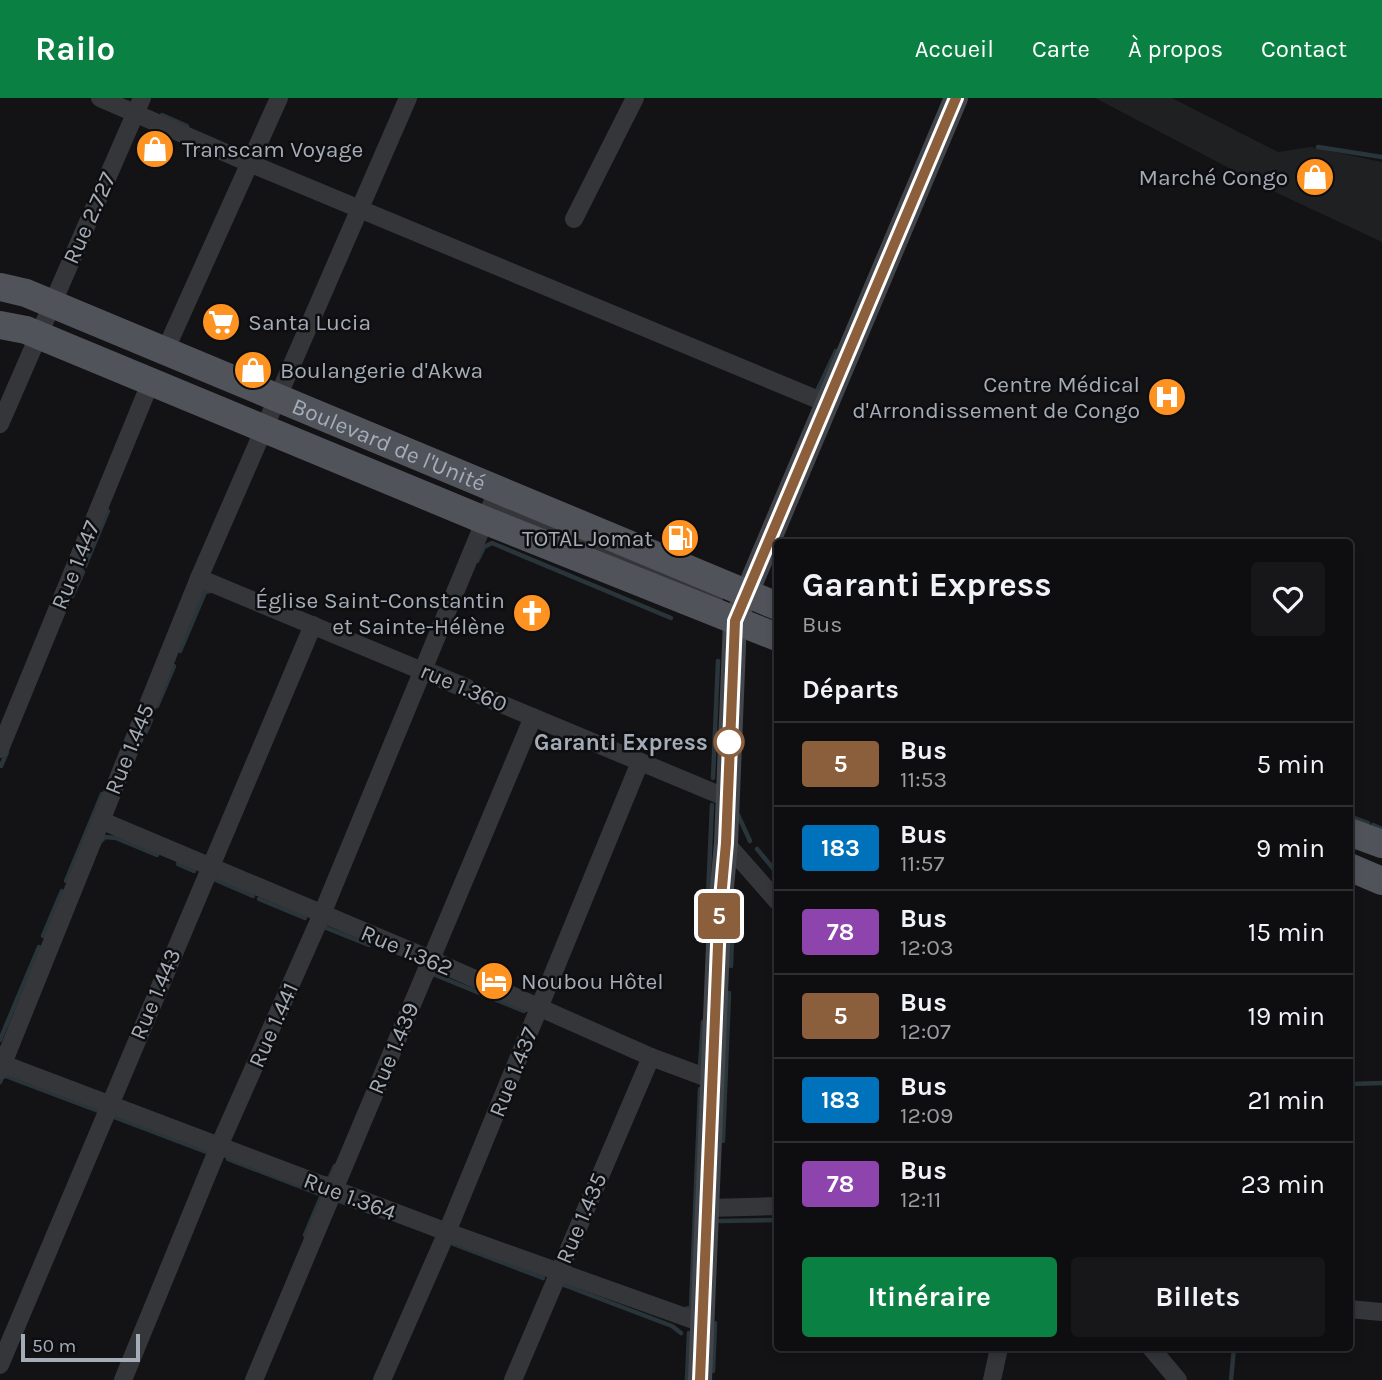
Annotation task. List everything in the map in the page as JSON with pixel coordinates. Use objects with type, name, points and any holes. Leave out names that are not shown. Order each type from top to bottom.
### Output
[{"type":"main road","points":[[700,1380],[719,921],[726,843],[735,621],[744,593],[956,98]]},
{"type":"main road","name":"Boulevard de l'Unité","points":[[0,287],[26,293],[278,400],[493,509],[735,621],[774,636]]},
{"type":"main road","name":"Boulevard de l'Unité","points":[[0,325],[26,330],[36,337],[151,381],[264,429],[774,605]]},
{"type":"main road","points":[[1353,834],[1382,845]]},
{"type":"main road","points":[[1353,869],[1382,881]]},
{"type":"street","points":[[100,98],[138,106],[249,163],[825,403]]},
{"type":"street","points":[[165,351],[279,98]]},
{"type":"street","name":"Rue 1.445","points":[[1,1066],[200,578],[408,98]]},
{"type":"street","points":[[574,219],[635,98]]},
{"type":"street","name":"Rue 2.727","points":[[0,424],[138,106]]},
{"type":"street","name":"Rue 1.447","points":[[0,749],[151,381]]},
{"type":"street","points":[[493,509],[507,509],[712,595],[715,604],[707,606],[502,522],[493,509]]},
{"type":"street","name":"Rue 1.441","points":[[123,1380],[219,1146],[322,914],[421,669],[493,509]]},
{"type":"street","name":"rue 1.360","points":[[200,578],[727,798]]},
{"type":"street","name":"Rue 1.443","points":[[0,1365],[313,625]]},
{"type":"street","name":"Rue 1.439","points":[[254,1380],[533,717]]},
{"type":"street","name":"Rue 1.437","points":[[382,1380],[447,1232],[640,762]]},
{"type":"street","name":"Rue 1.362","points":[[100,820],[430,959],[651,1056],[713,1080]]},
{"type":"street","points":[[726,843],[774,898]]},
{"type":"street","name":"Rue 1.435","points":[[513,1380],[651,1056]]},
{"type":"street","name":"Rue 1.364","points":[[1,1066],[447,1232],[702,1323]]},
{"type":"street","points":[[709,1208],[774,1206]]},
{"type":"street","points":[[1353,1309],[1382,1311]]},
{"type":"street","points":[[992,1380],[998,1351]]},
{"type":"street","points":[[1154,1351],[1178,1380]]},
{"type":"shaded area","name":"Marché Congo","points":[[1095,98],[1172,98],[1278,152],[1311,147],[1382,162],[1382,242],[1277,193]]},
{"type":"waterway","points":[[162,115],[187,126]]},
{"type":"waterway","points":[[1318,147],[1382,157]]},
{"type":"waterway","points":[[817,391],[836,351]]},
{"type":"waterway","points":[[85,566],[108,511]]},
{"type":"waterway","points":[[477,561],[484,547],[492,543],[671,618]]},
{"type":"waterway","points":[[72,596],[83,572]]},
{"type":"waterway","points":[[180,651],[205,592],[210,591]]},
{"type":"waterway","points":[[713,778],[718,661]]},
{"type":"waterway","points":[[157,706],[174,666]]},
{"type":"waterway","points":[[433,666],[471,682]]},
{"type":"waterway","points":[[146,732],[151,720]]},
{"type":"waterway","points":[[1,766],[7,752]]},
{"type":"waterway","points":[[66,881],[102,794]]},
{"type":"waterway","points":[[707,919],[712,805]]},
{"type":"waterway","points":[[738,815],[750,841]]},
{"type":"waterway","points":[[1353,817],[1368,823]]},
{"type":"waterway","points":[[1373,825],[1382,829]]},
{"type":"waterway","points":[[100,842],[105,837],[116,838],[157,855]]},
{"type":"waterway","points":[[757,849],[774,869]]},
{"type":"waterway","points":[[178,864],[194,871]]},
{"type":"waterway","points":[[216,880],[253,896]]},
{"type":"waterway","points":[[43,936],[62,891]]},
{"type":"waterway","points":[[732,919],[733,896]]},
{"type":"waterway","points":[[259,899],[305,918]]},
{"type":"waterway","points":[[324,927],[369,945]]},
{"type":"waterway","points":[[731,966],[732,938]]},
{"type":"waterway","points":[[0,1040],[39,947]]},
{"type":"waterway","points":[[432,976],[433,974],[524,1011]]},
{"type":"waterway","points":[[723,1141],[729,993]]},
{"type":"waterway","points":[[700,1067],[703,1022]]},
{"type":"waterway","points":[[0,1082],[3,1075],[101,1112]]},
{"type":"waterway","points":[[1353,1084],[1382,1083]]},
{"type":"waterway","points":[[685,1309],[691,1308],[700,1089]]},
{"type":"waterway","points":[[114,1117],[209,1153]]},
{"type":"waterway","points":[[228,1159],[322,1195],[305,1235]]},
{"type":"waterway","points":[[324,1178],[329,1179],[335,1166]]},
{"type":"waterway","points":[[339,1201],[386,1218]]},
{"type":"waterway","points":[[720,1221],[774,1220]]},
{"type":"waterway","points":[[451,1243],[543,1278]]},
{"type":"waterway","points":[[564,1285],[672,1326],[681,1333]]},
{"type":"waterway","points":[[713,1371],[715,1323]]},
{"type":"waterway","points":[[687,1380],[689,1333]]},
{"type":"waterway","points":[[1231,1380],[1234,1351]]},
{"type":"bus line","name":"5","points":[[700,1380],[719,921],[726,843],[735,621],[744,593],[789,494],[825,403],[956,98]]},
{"type":"place","name":"Transcam Voyage","points":[[155,149]]},
{"type":"place","name":"Marché Congo","points":[[1315,177]]},
{"type":"place","name":"Santa Lucia","points":[[221,322]]},
{"type":"place","name":"Boulangerie d'Akwa","points":[[253,370]]},
{"type":"place","name":"Centre Médical d'Arrondissement de Congo","points":[[1167,397]]},
{"type":"place","name":"TOTAL Jomat","points":[[680,538]]},
{"type":"place","name":"Église Saint-Constantin et Sainte-Hélène","points":[[532,613]]},
{"type":"place","name":"Garanti Express","points":[[729,742]]},
{"type":"place","name":"Noubou Hôtel","points":[[494,981]]}]
